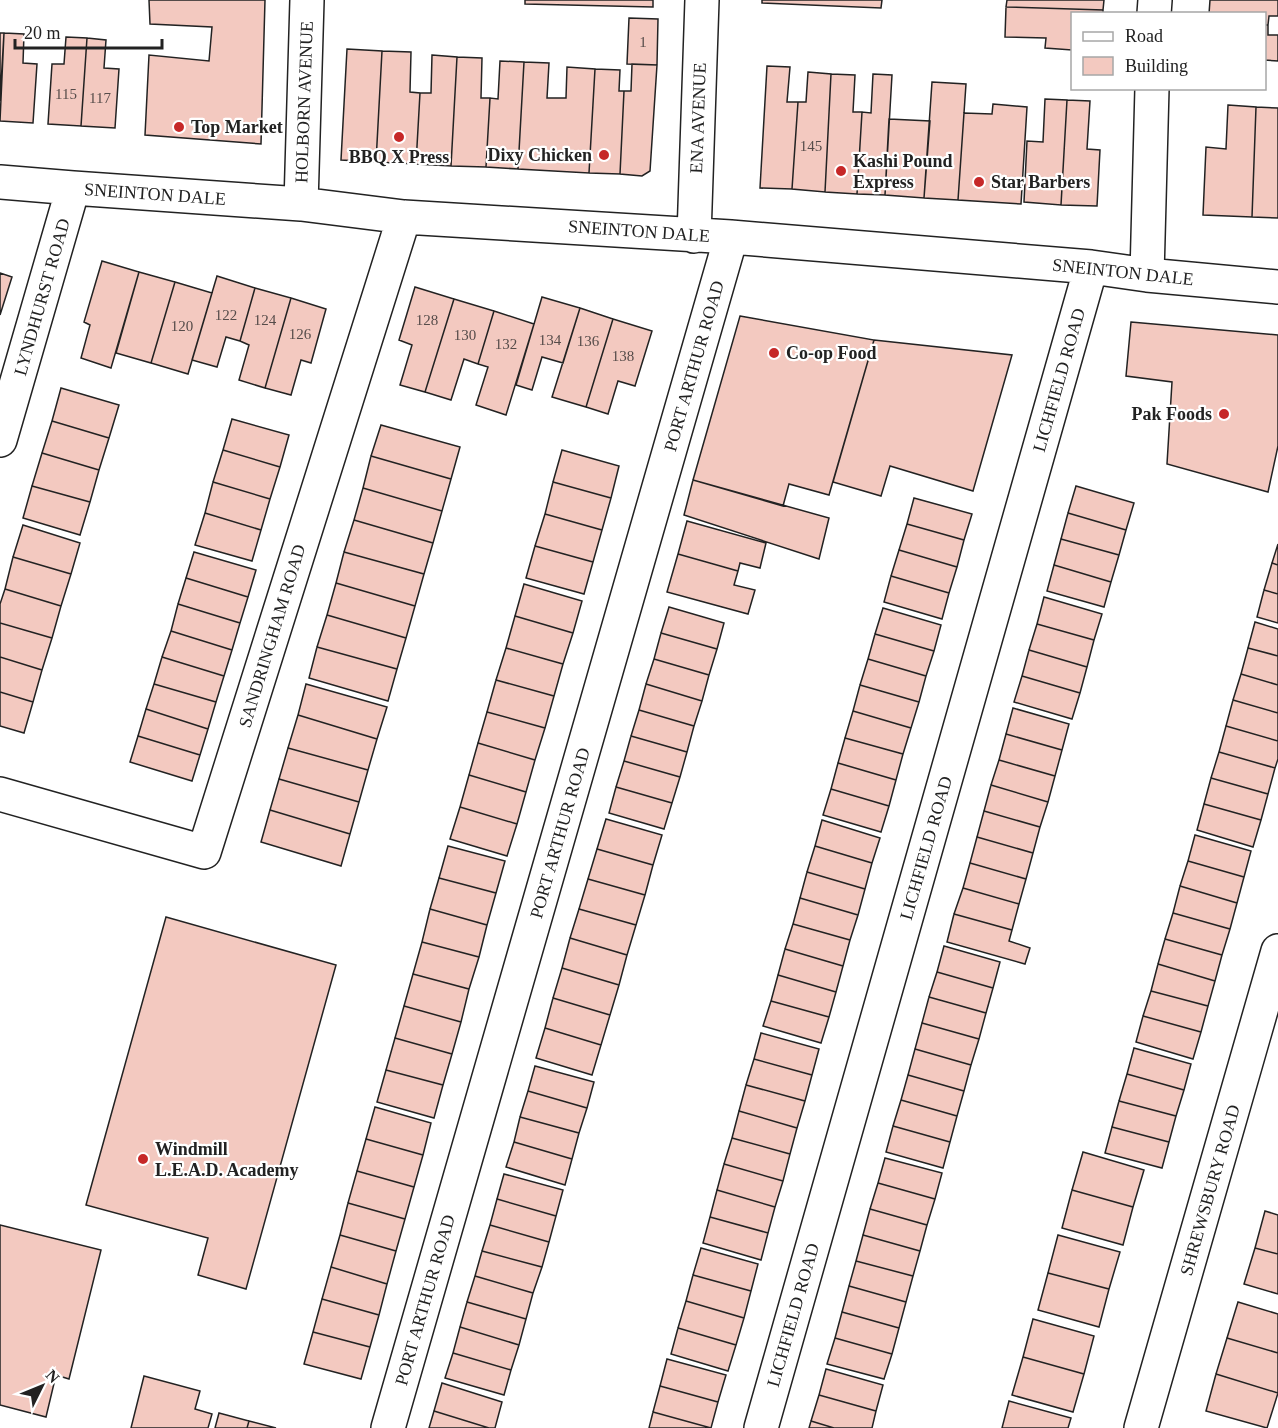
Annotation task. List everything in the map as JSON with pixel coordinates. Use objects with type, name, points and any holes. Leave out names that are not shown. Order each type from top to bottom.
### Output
[{"type":"street","name":"HOLBORN AVENUE","points":[[301,204],[307,0]]},
{"type":"street","name":"ENA AVENUE","points":[[694,236],[702,0]]},
{"type":"street","points":[[1147,275],[1152,90]]},
{"type":"street","name":"SNEINTON DALE","points":[[0,182],[301,204],[404,217],[731,237],[1091,267],[1147,275],[1278,287]]},
{"type":"street","name":"LYNDHURST ROAD","points":[[0,440],[73,188]]},
{"type":"street","name":"SANDRINGHAM ROAD","points":[[0,794],[204,852],[404,217]]},
{"type":"street","name":"PORT ARTHUR ROAD","points":[[388,1428],[731,237]]},
{"type":"street","name":"LICHFIELD ROAD","points":[[761,1428],[1091,267]]},
{"type":"street","name":"SHREWSBURY ROAD","points":[[1141,1428],[1270,1010],[1278,951]]},
{"type":"building","points":[[149,0],[265,0],[261,144],[145,135],[149,55],[209,61],[212,27],[150,24]]},
{"type":"building","points":[[525,0],[653,0],[653,7],[525,4]]},
{"type":"building","points":[[762,0],[882,0],[881,8],[762,3]]},
{"type":"building","points":[[1007,0],[1104,0],[1103,10],[1006,7]]},
{"type":"building","points":[[1210,0],[1278,0],[1278,16],[1269,16],[1268,25],[1266,25],[1266,12],[1209,12]]},
{"type":"building","points":[[1006,7],[1103,10],[1103,12],[1071,12],[1071,50],[1045,48],[1046,38],[1005,37]]},
{"type":"building","points":[[629,18],[658,19],[657,65],[627,64]]},
{"type":"building","points":[[1266,25],[1268,25],[1268,35],[1278,35],[1278,61],[1266,60]]},
{"type":"building","points":[[0,33],[4,33],[0,101]]},
{"type":"building","points":[[4,33],[24,34],[23,63],[37,64],[33,123],[0,121]]},
{"type":"building","points":[[66,37],[87,38],[81,126],[48,124],[52,64],[64,64]]},
{"type":"building","points":[[87,38],[106,40],[104,68],[119,69],[115,128],[81,126]]},
{"type":"building","points":[[347,49],[382,51],[376,162],[341,160]]},
{"type":"building","points":[[382,51],[411,52],[410,92],[420,93],[416,164],[376,162]]},
{"type":"building","points":[[432,55],[457,57],[451,166],[416,164],[420,93],[431,93]]},
{"type":"building","points":[[457,57],[482,58],[481,98],[490,98],[486,167],[451,166]]},
{"type":"building","points":[[500,61],[524,62],[518,169],[486,167],[490,98],[498,99]]},
{"type":"building","points":[[524,62],[549,63],[547,98],[566,98],[567,67],[595,69],[589,173],[518,169]]},
{"type":"building","points":[[632,64],[657,65],[650,171],[642,176],[620,174],[624,91],[631,91]]},
{"type":"building","points":[[767,66],[790,67],[787,102],[798,102],[792,189],[760,188]]},
{"type":"building","points":[[595,69],[620,70],[619,91],[624,91],[620,174],[589,173]]},
{"type":"building","points":[[808,72],[831,74],[825,192],[792,189],[798,102],[806,102]]},
{"type":"building","points":[[831,74],[855,75],[853,112],[862,112],[857,194],[825,192]]},
{"type":"building","points":[[873,74],[892,75],[885,195],[857,194],[862,112],[871,113]]},
{"type":"building","points":[[932,82],[966,84],[958,200],[924,198]]},
{"type":"building","points":[[1045,99],[1067,100],[1061,205],[1024,202],[1027,141],[1043,142]]},
{"type":"building","points":[[1067,100],[1090,101],[1087,149],[1100,150],[1097,206],[1061,205]]},
{"type":"building","points":[[993,104],[1027,107],[1021,204],[958,200],[964,113],[992,114]]},
{"type":"building","points":[[1228,105],[1256,107],[1252,217],[1203,215],[1206,147],[1226,149]]},
{"type":"building","points":[[1256,107],[1278,108],[1278,218],[1252,217]]},
{"type":"building","points":[[889,119],[930,121],[924,198],[885,195]]},
{"type":"building","points":[[102,261],[139,272],[111,368],[81,358],[90,325],[84,322]]},
{"type":"building","points":[[139,272],[175,282],[151,363],[116,353]]},
{"type":"building","points":[[0,273],[12,277],[0,315]]},
{"type":"building","points":[[217,276],[255,288],[240,341],[226,337],[217,367],[192,360]]},
{"type":"building","points":[[175,282],[212,293],[188,374],[151,363]]},
{"type":"building","points":[[415,287],[454,299],[425,392],[400,385],[412,345],[399,340]]},
{"type":"building","points":[[255,288],[291,298],[265,388],[239,380],[249,345],[240,341]]},
{"type":"building","points":[[542,297],[580,308],[563,363],[542,357],[532,390],[516,385]]},
{"type":"building","points":[[291,298],[326,309],[311,363],[301,360],[291,395],[265,388]]},
{"type":"building","points":[[454,299],[494,311],[478,364],[464,359],[451,400],[425,392]]},
{"type":"building","points":[[580,308],[613,319],[586,407],[552,397]]},
{"type":"building","points":[[494,311],[534,324],[506,415],[476,405],[488,367],[478,364]]},
{"type":"building","points":[[740,316],[874,340],[829,495],[789,484],[783,506],[693,480]]},
{"type":"building","points":[[613,319],[652,331],[635,386],[618,381],[608,414],[586,407]]},
{"type":"building","name":"Pak Foods","points":[[1131,322],[1278,335],[1278,446],[1268,492],[1167,464],[1172,382],[1126,376]]},
{"type":"building","points":[[874,340],[1012,355],[973,491],[890,466],[881,496],[833,482]]},
{"type":"building","points":[[61,388],[119,405],[109,438],[52,421]]},
{"type":"building","points":[[232,419],[289,435],[280,467],[223,450]]},
{"type":"building","points":[[52,421],[109,438],[99,470],[42,453]]},
{"type":"building","points":[[381,425],[460,447],[451,479],[371,456]]},
{"type":"building","points":[[223,450],[280,467],[270,499],[213,482]]},
{"type":"building","points":[[562,450],[619,466],[611,498],[553,482]]},
{"type":"building","points":[[42,453],[99,470],[90,502],[32,486]]},
{"type":"building","points":[[371,456],[451,479],[442,511],[363,488]]},
{"type":"building","points":[[693,480],[829,518],[819,559],[684,515]]},
{"type":"building","points":[[213,482],[270,499],[261,530],[205,513]]},
{"type":"building","points":[[553,482],[611,498],[602,530],[545,514]]},
{"type":"building","points":[[32,486],[90,502],[80,535],[23,518]]},
{"type":"building","points":[[1076,486],[1134,503],[1126,530],[1068,513]]},
{"type":"building","points":[[363,488],[442,511],[433,543],[354,520]]},
{"type":"building","points":[[914,498],[972,514],[964,540],[907,524]]},
{"type":"building","points":[[205,513],[261,530],[252,561],[195,545]]},
{"type":"building","points":[[1068,513],[1126,530],[1119,555],[1061,539]]},
{"type":"building","points":[[545,514],[602,530],[593,562],[535,546]]},
{"type":"building","points":[[354,520],[433,543],[424,574],[344,552]]},
{"type":"building","points":[[687,521],[766,543],[760,568],[740,563],[738,571],[678,554]]},
{"type":"building","points":[[907,524],[964,540],[957,567],[899,550]]},
{"type":"building","points":[[23,525],[80,543],[71,574],[13,557]]},
{"type":"building","points":[[1061,539],[1119,555],[1111,582],[1054,565]]},
{"type":"building","points":[[1278,544],[1278,565],[1272,563]]},
{"type":"building","points":[[535,546],[593,562],[584,594],[526,578]]},
{"type":"building","points":[[899,550],[957,567],[949,593],[891,576]]},
{"type":"building","points":[[194,552],[256,570],[248,597],[186,578]]},
{"type":"building","points":[[344,552],[424,574],[415,606],[336,583]]},
{"type":"building","points":[[678,554],[738,571],[734,585],[755,590],[748,614],[667,592]]},
{"type":"building","points":[[13,557],[71,574],[61,606],[5,589]]},
{"type":"building","points":[[1272,563],[1278,565],[1278,594],[1264,590]]},
{"type":"building","points":[[1054,565],[1111,582],[1104,607],[1047,591]]},
{"type":"building","points":[[891,576],[949,593],[942,619],[884,602]]},
{"type":"building","points":[[186,578],[248,597],[240,623],[178,604]]},
{"type":"building","points":[[336,583],[415,606],[406,638],[327,615]]},
{"type":"building","points":[[524,584],[582,601],[573,633],[515,616]]},
{"type":"building","points":[[5,589],[61,606],[52,638],[0,623],[0,604]]},
{"type":"building","points":[[1264,590],[1278,594],[1278,623],[1257,617]]},
{"type":"building","points":[[1044,597],[1102,614],[1094,640],[1037,624]]},
{"type":"building","points":[[178,604],[240,623],[232,650],[171,631]]},
{"type":"building","points":[[669,607],[724,623],[717,649],[661,633]]},
{"type":"building","points":[[883,608],[941,625],[934,651],[875,634]]},
{"type":"building","points":[[327,615],[406,638],[397,669],[317,647]]},
{"type":"building","points":[[515,616],[573,633],[563,664],[506,648]]},
{"type":"building","points":[[1255,622],[1278,629],[1278,656],[1248,648]]},
{"type":"building","points":[[0,623],[52,638],[42,670],[0,657]]},
{"type":"building","points":[[1037,624],[1094,640],[1087,667],[1029,650]]},
{"type":"building","points":[[171,631],[232,650],[224,676],[162,657]]},
{"type":"building","points":[[661,633],[717,649],[709,675],[654,659]]},
{"type":"building","points":[[875,634],[934,651],[926,676],[868,659]]},
{"type":"building","points":[[317,647],[397,669],[388,701],[309,678]]},
{"type":"building","points":[[506,648],[563,664],[554,696],[496,680]]},
{"type":"building","points":[[1248,648],[1278,656],[1278,685],[1241,674]]},
{"type":"building","points":[[1029,650],[1087,667],[1080,693],[1022,676]]},
{"type":"building","points":[[0,657],[42,670],[33,702],[0,692]]},
{"type":"building","points":[[162,657],[224,676],[216,702],[154,684]]},
{"type":"building","points":[[654,659],[709,675],[702,701],[646,684]]},
{"type":"building","points":[[868,659],[926,676],[919,702],[860,685]]},
{"type":"building","points":[[1241,674],[1278,685],[1278,713],[1233,700]]},
{"type":"building","points":[[1022,676],[1080,693],[1072,719],[1014,702]]},
{"type":"building","points":[[496,680],[554,696],[545,728],[487,712]]},
{"type":"building","points":[[154,684],[216,702],[208,729],[146,709]]},
{"type":"building","points":[[306,684],[387,707],[377,739],[298,715]]},
{"type":"building","points":[[646,684],[702,701],[694,726],[639,710]]},
{"type":"building","points":[[860,685],[919,702],[911,728],[853,711]]},
{"type":"building","points":[[0,692],[33,702],[24,733],[0,726]]},
{"type":"building","points":[[1233,700],[1278,713],[1278,741],[1226,726]]},
{"type":"building","points":[[1013,708],[1069,724],[1062,750],[1006,734]]},
{"type":"building","points":[[146,709],[208,729],[200,755],[138,736]]},
{"type":"building","points":[[639,710],[694,726],[687,752],[631,736]]},
{"type":"building","points":[[853,711],[911,728],[903,754],[845,738]]},
{"type":"building","points":[[487,712],[545,728],[535,760],[478,743]]},
{"type":"building","points":[[298,715],[377,739],[368,770],[288,748]]},
{"type":"building","points":[[1226,726],[1278,741],[1278,759],[1275,768],[1219,752]]},
{"type":"building","points":[[1006,734],[1062,750],[1055,776],[999,760]]},
{"type":"building","points":[[138,736],[200,755],[192,781],[130,762]]},
{"type":"building","points":[[631,736],[687,752],[680,777],[624,761]]},
{"type":"building","points":[[845,738],[903,754],[896,780],[838,763]]},
{"type":"building","points":[[478,743],[535,760],[526,792],[469,775]]},
{"type":"building","points":[[288,748],[368,770],[359,802],[279,779]]},
{"type":"building","points":[[1219,752],[1275,768],[1268,794],[1211,778]]},
{"type":"building","points":[[999,760],[1055,776],[1048,802],[991,785]]},
{"type":"building","points":[[624,761],[680,777],[672,803],[616,787]]},
{"type":"building","points":[[838,763],[896,780],[889,806],[831,789]]},
{"type":"building","points":[[469,775],[526,792],[517,824],[460,807]]},
{"type":"building","points":[[1211,778],[1268,794],[1261,820],[1204,804]]},
{"type":"building","points":[[279,779],[359,802],[350,834],[270,810]]},
{"type":"building","points":[[991,785],[1048,802],[1040,827],[984,811]]},
{"type":"building","points":[[616,787],[672,803],[664,829],[609,813]]},
{"type":"building","points":[[831,789],[889,806],[881,832],[823,815]]},
{"type":"building","points":[[1204,804],[1261,820],[1253,847],[1197,830]]},
{"type":"building","points":[[460,807],[517,824],[507,856],[450,839]]},
{"type":"building","points":[[270,810],[350,834],[341,866],[261,842]]},
{"type":"building","points":[[984,811],[1040,827],[1033,853],[977,837]]},
{"type":"building","points":[[606,819],[662,835],[653,865],[597,849]]},
{"type":"building","points":[[822,820],[880,838],[872,863],[815,846]]},
{"type":"building","points":[[1195,835],[1251,851],[1244,877],[1188,861]]},
{"type":"building","points":[[977,837],[1033,853],[1026,879],[970,863]]},
{"type":"building","points":[[448,846],[505,861],[496,893],[439,878]]},
{"type":"building","points":[[815,846],[872,863],[865,889],[807,872]]},
{"type":"building","points":[[597,849],[653,865],[645,895],[588,879]]},
{"type":"building","points":[[1188,861],[1244,877],[1237,903],[1180,886]]},
{"type":"building","points":[[970,863],[1026,879],[1019,904],[963,888]]},
{"type":"building","points":[[807,872],[865,889],[858,915],[800,898]]},
{"type":"building","points":[[439,878],[496,893],[487,925],[430,909]]},
{"type":"building","points":[[588,879],[645,895],[636,925],[579,909]]},
{"type":"building","points":[[1180,886],[1237,903],[1230,929],[1173,913]]},
{"type":"building","points":[[963,888],[1019,904],[1012,930],[954,914]]},
{"type":"building","points":[[800,898],[858,915],[850,940],[793,924]]},
{"type":"building","points":[[430,909],[487,925],[479,957],[422,942]]},
{"type":"building","points":[[579,909],[636,925],[627,955],[570,938]]},
{"type":"building","points":[[1173,913],[1230,929],[1222,955],[1165,939]]},
{"type":"building","points":[[954,914],[1012,930],[1009,941],[1030,948],[1025,964],[947,942]]},
{"type":"building","points":[[166,917],[336,965],[246,1289],[198,1275],[208,1238],[86,1205]]},
{"type":"building","points":[[793,924],[850,940],[843,966],[785,949]]},
{"type":"building","points":[[570,938],[627,955],[619,985],[562,968]]},
{"type":"building","points":[[1165,939],[1222,955],[1215,981],[1158,964]]},
{"type":"building","points":[[422,942],[479,957],[469,989],[413,974]]},
{"type":"building","points":[[944,946],[1000,962],[993,988],[937,972]]},
{"type":"building","points":[[785,949],[843,966],[836,992],[778,975]]},
{"type":"building","points":[[1158,964],[1215,981],[1208,1006],[1151,991]]},
{"type":"building","points":[[562,968],[619,985],[610,1015],[553,998]]},
{"type":"building","points":[[937,972],[993,988],[986,1013],[929,997]]},
{"type":"building","points":[[413,974],[469,989],[461,1022],[404,1006]]},
{"type":"building","points":[[778,975],[836,992],[829,1017],[771,1001]]},
{"type":"building","points":[[1151,991],[1208,1006],[1201,1032],[1143,1016]]},
{"type":"building","points":[[929,997],[986,1013],[979,1039],[922,1023]]},
{"type":"building","points":[[553,998],[610,1015],[601,1045],[545,1028]]},
{"type":"building","points":[[771,1001],[829,1017],[821,1043],[763,1026]]},
{"type":"building","points":[[404,1006],[461,1022],[452,1054],[395,1038]]},
{"type":"building","points":[[1143,1016],[1201,1032],[1193,1059],[1136,1042]]},
{"type":"building","points":[[922,1023],[979,1039],[971,1065],[915,1049]]},
{"type":"building","points":[[545,1028],[601,1045],[592,1075],[536,1058]]},
{"type":"building","points":[[761,1033],[819,1049],[812,1075],[754,1059]]},
{"type":"building","points":[[395,1038],[452,1054],[443,1085],[386,1070]]},
{"type":"building","points":[[1134,1048],[1191,1064],[1184,1090],[1127,1074]]},
{"type":"building","points":[[915,1049],[971,1065],[964,1091],[908,1075]]},
{"type":"building","points":[[754,1059],[812,1075],[805,1101],[746,1085]]},
{"type":"building","points":[[535,1066],[594,1082],[587,1108],[528,1091]]},
{"type":"building","points":[[386,1070],[443,1085],[434,1118],[377,1102]]},
{"type":"building","points":[[1127,1074],[1184,1090],[1176,1116],[1119,1101]]},
{"type":"building","points":[[908,1075],[964,1091],[957,1116],[901,1100]]},
{"type":"building","points":[[746,1085],[805,1101],[797,1128],[739,1111]]},
{"type":"building","points":[[528,1091],[587,1108],[579,1133],[520,1117]]},
{"type":"building","points":[[901,1100],[957,1116],[950,1142],[893,1126]]},
{"type":"building","points":[[1119,1101],[1176,1116],[1169,1142],[1112,1127]]},
{"type":"building","points":[[375,1107],[431,1123],[423,1155],[366,1139]]},
{"type":"building","points":[[739,1111],[797,1128],[790,1154],[732,1138]]},
{"type":"building","points":[[520,1117],[579,1133],[572,1159],[514,1142]]},
{"type":"building","points":[[893,1126],[950,1142],[943,1168],[886,1152]]},
{"type":"building","points":[[1112,1127],[1169,1142],[1162,1168],[1105,1153]]},
{"type":"building","points":[[732,1138],[790,1154],[783,1181],[724,1164]]},
{"type":"building","points":[[366,1139],[423,1155],[414,1187],[357,1171]]},
{"type":"building","points":[[514,1142],[572,1159],[565,1185],[506,1167]]},
{"type":"building","points":[[1083,1152],[1144,1170],[1133,1207],[1072,1190]]},
{"type":"building","points":[[885,1158],[942,1173],[935,1199],[878,1183]]},
{"type":"building","points":[[724,1164],[783,1181],[775,1207],[717,1190]]},
{"type":"building","points":[[357,1171],[414,1187],[405,1219],[348,1203]]},
{"type":"building","points":[[504,1174],[563,1190],[556,1216],[497,1199]]},
{"type":"building","points":[[878,1183],[935,1199],[927,1225],[870,1209]]},
{"type":"building","points":[[717,1190],[775,1207],[768,1233],[710,1217]]},
{"type":"building","points":[[1072,1190],[1133,1207],[1123,1245],[1062,1228]]},
{"type":"building","points":[[497,1199],[556,1216],[549,1242],[490,1225]]},
{"type":"building","points":[[348,1203],[405,1219],[396,1251],[340,1235]]},
{"type":"building","points":[[870,1209],[927,1225],[920,1251],[863,1235]]},
{"type":"building","points":[[1265,1211],[1278,1215],[1278,1254],[1255,1248]]},
{"type":"building","points":[[710,1217],[768,1233],[761,1260],[703,1243]]},
{"type":"building","points":[[0,1225],[101,1250],[69,1379],[56,1375],[46,1417],[0,1405]]},
{"type":"building","points":[[490,1225],[549,1242],[542,1267],[482,1251]]},
{"type":"building","points":[[340,1235],[396,1251],[387,1284],[331,1267]]},
{"type":"building","points":[[863,1235],[920,1251],[913,1276],[856,1261]]},
{"type":"building","points":[[1058,1235],[1120,1252],[1109,1289],[1048,1273]]},
{"type":"building","points":[[701,1248],[758,1264],[751,1291],[693,1275]]},
{"type":"building","points":[[1255,1248],[1278,1254],[1278,1294],[1244,1284]]},
{"type":"building","points":[[482,1251],[542,1267],[533,1293],[475,1276]]},
{"type":"building","points":[[856,1261],[913,1276],[906,1302],[849,1286]]},
{"type":"building","points":[[331,1267],[387,1284],[379,1315],[322,1299]]},
{"type":"building","points":[[1048,1273],[1109,1289],[1099,1327],[1038,1310]]},
{"type":"building","points":[[693,1275],[751,1291],[744,1318],[686,1301]]},
{"type":"building","points":[[475,1276],[533,1293],[526,1319],[467,1302]]},
{"type":"building","points":[[849,1286],[906,1302],[899,1328],[842,1312]]},
{"type":"building","points":[[322,1299],[379,1315],[370,1347],[313,1332]]},
{"type":"building","points":[[686,1301],[744,1318],[736,1345],[678,1328]]},
{"type":"building","points":[[467,1302],[526,1319],[519,1345],[460,1327]]},
{"type":"building","points":[[1238,1302],[1278,1314],[1278,1353],[1227,1338]]},
{"type":"building","points":[[842,1312],[899,1328],[892,1354],[835,1338]]},
{"type":"building","points":[[1033,1319],[1094,1336],[1084,1374],[1023,1357]]},
{"type":"building","points":[[460,1327],[519,1345],[511,1370],[453,1353]]},
{"type":"building","points":[[678,1328],[736,1345],[728,1371],[671,1354]]},
{"type":"building","points":[[313,1332],[370,1347],[361,1379],[304,1364]]},
{"type":"building","points":[[835,1338],[892,1354],[884,1379],[827,1364]]},
{"type":"building","points":[[1227,1338],[1278,1353],[1278,1393],[1216,1374]]},
{"type":"building","points":[[453,1353],[511,1370],[504,1395],[445,1378]]},
{"type":"building","points":[[1023,1357],[1084,1374],[1073,1412],[1012,1395]]},
{"type":"building","points":[[667,1359],[726,1375],[718,1402],[660,1386]]},
{"type":"building","points":[[826,1369],[883,1385],[876,1411],[819,1395]]},
{"type":"building","points":[[1216,1374],[1278,1393],[1267,1428],[1206,1411]]},
{"type":"building","points":[[144,1376],[200,1391],[195,1409],[212,1414],[208,1428],[131,1428]]},
{"type":"building","points":[[442,1383],[502,1402],[495,1428],[434,1411]]},
{"type":"building","points":[[660,1386],[718,1402],[711,1428],[653,1412]]},
{"type":"building","points":[[819,1395],[876,1411],[872,1428],[834,1428],[811,1421]]},
{"type":"building","points":[[1009,1401],[1071,1418],[1068,1428],[1002,1428]]},
{"type":"building","points":[[434,1411],[489,1428],[429,1428]]},
{"type":"building","points":[[653,1412],[711,1428],[649,1428]]},
{"type":"building","points":[[219,1413],[249,1421],[247,1428],[215,1428]]},
{"type":"building","points":[[249,1421],[276,1428],[247,1428]]},
{"type":"building","points":[[811,1421],[834,1428],[809,1428]]},
{"type":"place","name":"Top Market","points":[[179,127]]},
{"type":"place","name":"BBQ X Press","points":[[399,137]]},
{"type":"place","name":"Dixy Chicken","points":[[604,155]]},
{"type":"place","name":"Kashi Pound Express","points":[[841,171]]},
{"type":"place","name":"Star Barbers","points":[[979,182]]},
{"type":"place","name":"Co-op Food","points":[[774,353]]},
{"type":"place","name":"Pak Foods","points":[[1224,414]]},
{"type":"place","name":"Windmill L.E.A.D. Academy","points":[[143,1159]]}]
